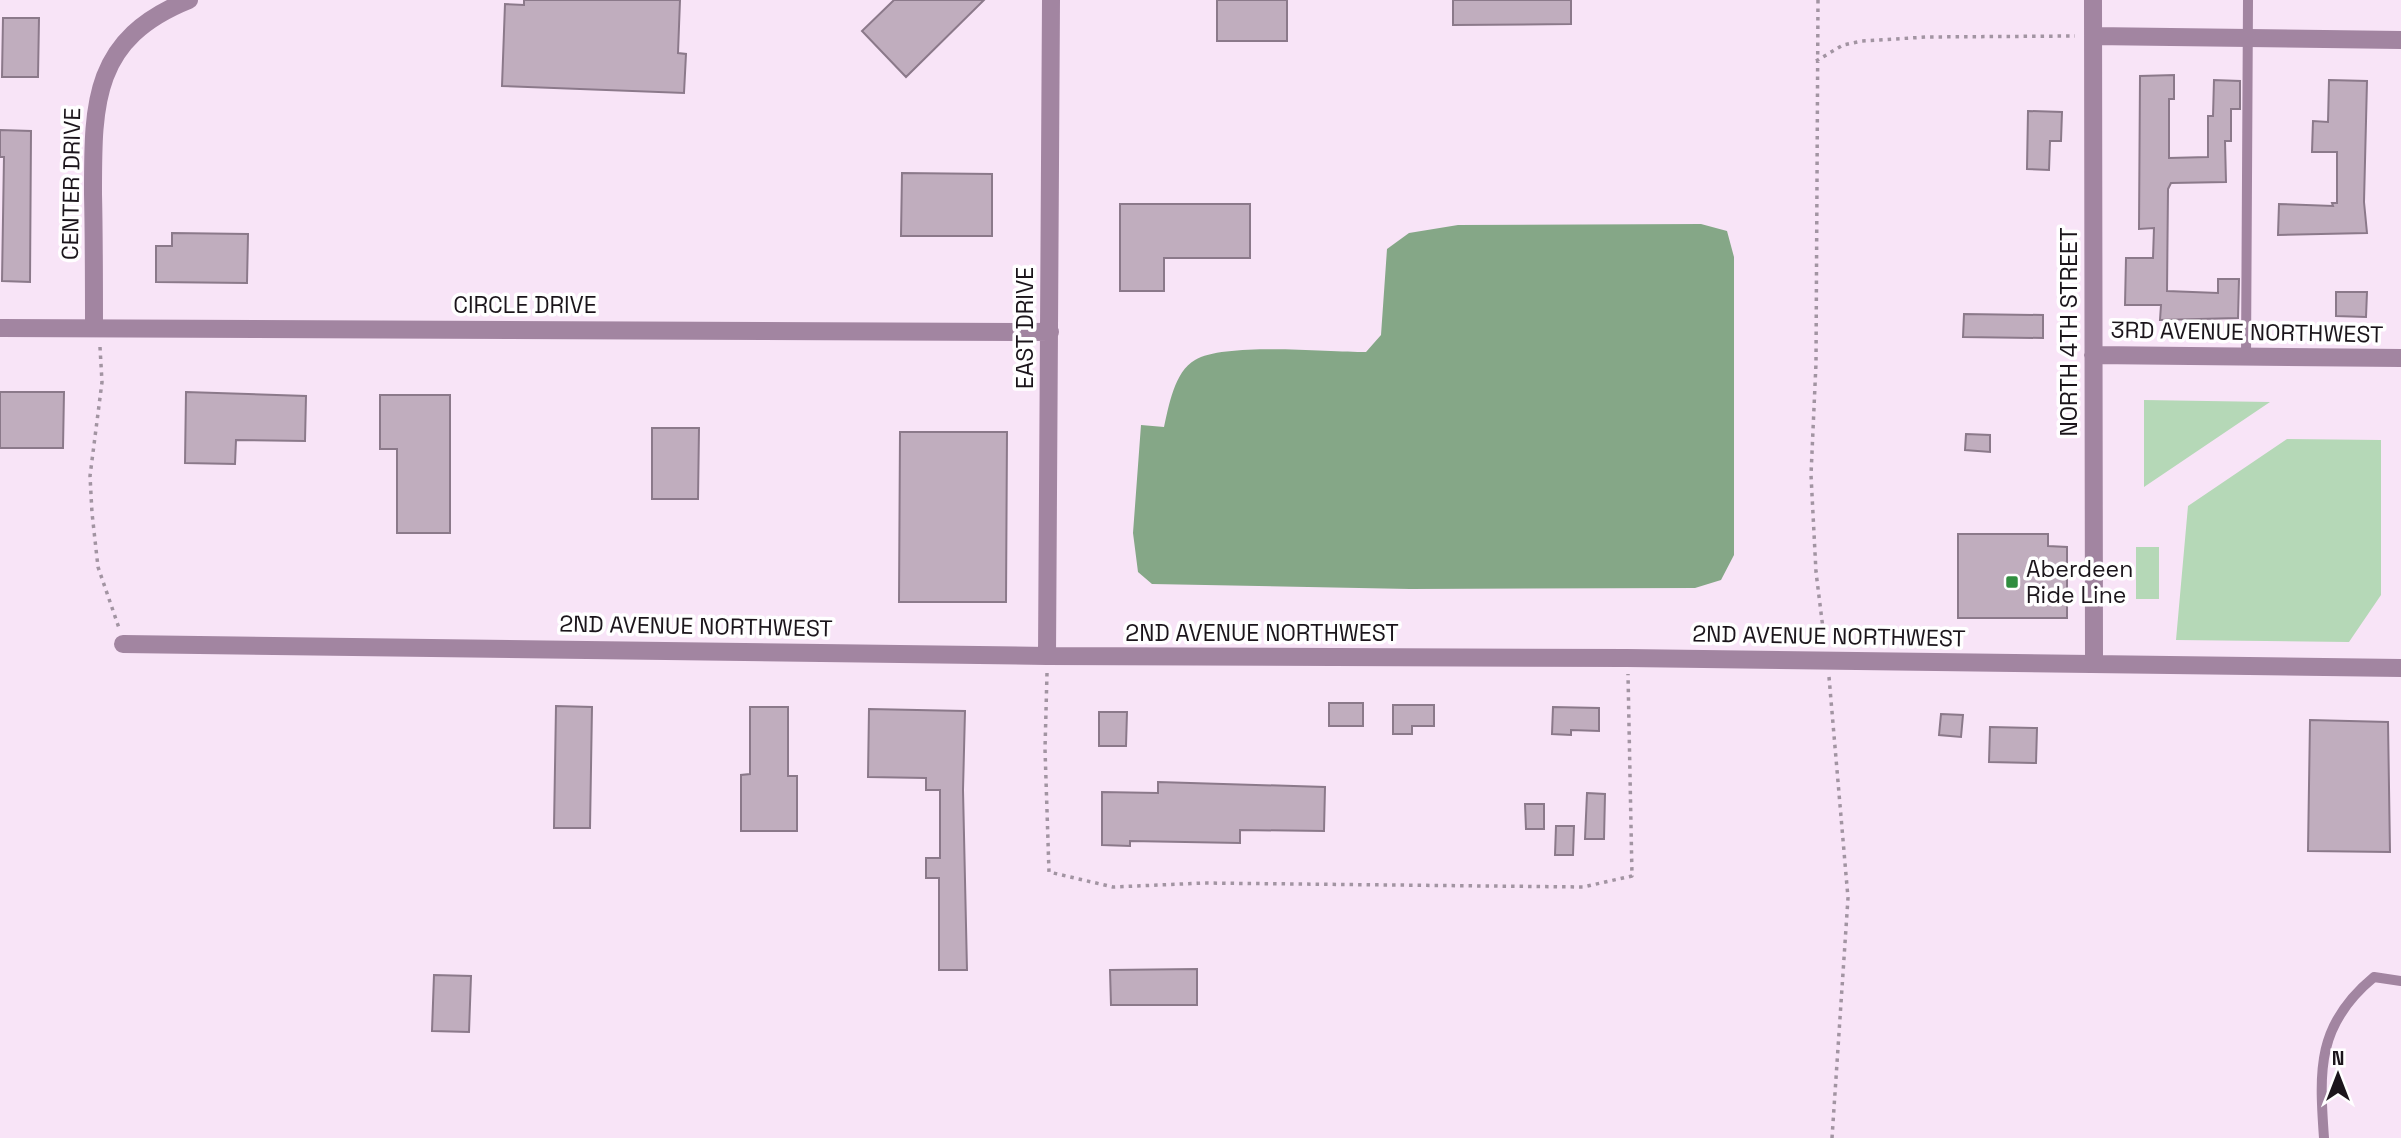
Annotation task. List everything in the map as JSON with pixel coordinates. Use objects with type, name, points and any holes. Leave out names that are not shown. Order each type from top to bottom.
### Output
[{"type":"street","name":"CENTER DRIVE","points":[[94,328],[95,105],[116,53],[155,17],[189,0]]},
{"type":"street","name":"EAST DRIVE","points":[[1047,656],[1051,0]]},
{"type":"street","name":"NORTH 4TH STREET","points":[[2093,0],[2094,663]]},
{"type":"street","points":[[2093,36],[2401,40]]},
{"type":"street","name":"CIRCLE DRIVE","points":[[0,328],[1050,332]]},
{"type":"street","name":"3RD AVENUE NORTHWEST","points":[[2093,355],[2401,358]]},
{"type":"street","name":"2ND AVENUE NORTHWEST","points":[[123,643],[1047,656],[1627,658],[2401,668]]},
{"type":"lane","points":[[2246,357],[2248,0]]},
{"type":"lane","points":[[2324,1138],[2324,1057],[2333,1023],[2349,998],[2374,978],[2401,981]]},
{"type":"path","points":[[1818,0],[1816,363],[1811,475],[1816,572],[1827,660],[1848,898],[1832,1138]]},
{"type":"path","points":[[1816,61],[1843,45],[1862,41],[1927,37],[2093,36]]},
{"type":"path","points":[[94,328],[100,349],[102,382],[90,476],[96,553],[98,567],[123,643]]},
{"type":"path","points":[[1047,656],[1045,748],[1049,872],[1113,887],[1203,883],[1583,887],[1632,876],[1627,658]]},
{"type":"shaded area","points":[[1701,224],[1727,231],[1734,257],[1734,555],[1721,580],[1695,588],[1410,589],[1152,584],[1138,572],[1133,533],[1141,425],[1164,427],[1177,381],[1195,360],[1209,354],[1229,351],[1366,352],[1381,335],[1387,249],[1409,233],[1458,225]]},
{"type":"shaded area","points":[[2144,400],[2270,402],[2144,487]]},
{"type":"shaded area","points":[[2287,439],[2381,440],[2381,595],[2349,642],[2176,640],[2188,506]]},
{"type":"shaded area","points":[[2136,547],[2159,547],[2159,599],[2136,599]]},
{"type":"building","points":[[524,0],[680,0],[678,53],[686,54],[684,93],[502,86],[505,4],[524,5]]},
{"type":"building","points":[[894,0],[984,0],[906,77],[862,31]]},
{"type":"building","points":[[1217,0],[1287,0],[1287,41],[1217,41]]},
{"type":"building","points":[[1453,0],[1571,0],[1571,24],[1453,25]]},
{"type":"building","points":[[3,18],[39,18],[38,77],[2,77]]},
{"type":"building","points":[[2174,75],[2174,99],[2169,99],[2169,158],[2208,157],[2208,116],[2213,116],[2214,80],[2240,81],[2240,109],[2231,109],[2231,141],[2225,141],[2226,182],[2171,183],[2168,189],[2167,291],[2218,293],[2218,279],[2239,279],[2238,318],[2160,320],[2161,305],[2125,305],[2126,258],[2153,258],[2154,228],[2139,229],[2140,76]]},
{"type":"building","points":[[2329,80],[2367,81],[2364,202],[2367,233],[2278,235],[2279,204],[2333,206],[2332,203],[2337,203],[2337,152],[2312,152],[2313,121],[2328,122]]},
{"type":"building","points":[[2028,111],[2062,112],[2061,141],[2050,141],[2049,170],[2027,169]]},
{"type":"building","points":[[0,130],[31,131],[30,282],[2,281],[4,157],[0,157]]},
{"type":"building","points":[[902,173],[992,174],[992,236],[901,236]]},
{"type":"building","points":[[1120,204],[1250,204],[1250,258],[1164,258],[1164,291],[1120,291]]},
{"type":"building","points":[[172,233],[248,234],[247,283],[156,282],[156,246],[172,246]]},
{"type":"building","points":[[2336,292],[2367,292],[2366,317],[2336,316]]},
{"type":"building","points":[[1964,314],[2043,315],[2043,338],[1963,337]]},
{"type":"building","points":[[0,392],[64,392],[63,448],[0,448]]},
{"type":"building","points":[[186,392],[306,396],[305,441],[236,440],[235,464],[185,463]]},
{"type":"building","points":[[380,395],[450,395],[450,533],[397,533],[397,449],[380,449]]},
{"type":"building","points":[[652,428],[699,428],[698,499],[652,499]]},
{"type":"building","points":[[900,432],[1007,432],[1006,602],[899,602]]},
{"type":"building","points":[[1966,434],[1990,435],[1990,452],[1965,450]]},
{"type":"building","name":"Aberdeen Ride Line","points":[[1958,534],[2048,534],[2048,546],[2067,547],[2067,618],[1958,618]]},
{"type":"building","points":[[1329,703],[1363,703],[1363,726],[1329,726]]},
{"type":"building","points":[[1393,705],[1434,705],[1434,726],[1412,726],[1412,734],[1393,734]]},
{"type":"building","points":[[556,706],[592,707],[590,828],[554,828]]},
{"type":"building","points":[[750,707],[788,707],[788,776],[797,776],[797,831],[741,831],[741,775],[750,774]]},
{"type":"building","points":[[1553,707],[1599,708],[1599,731],[1571,730],[1571,735],[1552,734]]},
{"type":"building","points":[[869,709],[965,711],[963,790],[967,970],[939,970],[939,878],[926,878],[926,858],[940,858],[940,790],[926,790],[926,778],[868,777]]},
{"type":"building","points":[[1099,712],[1127,712],[1126,746],[1099,746]]},
{"type":"building","points":[[1941,714],[1963,715],[1961,737],[1939,735]]},
{"type":"building","points":[[2310,720],[2388,722],[2390,852],[2308,851]]},
{"type":"building","points":[[1990,727],[2037,728],[2036,763],[1989,762]]},
{"type":"building","points":[[1158,782],[1325,787],[1324,831],[1240,830],[1240,843],[1130,841],[1130,846],[1102,845],[1102,792],[1158,793]]},
{"type":"building","points":[[1587,793],[1605,794],[1604,839],[1585,839]]},
{"type":"building","points":[[1525,804],[1544,804],[1544,829],[1526,829]]},
{"type":"building","points":[[1556,826],[1574,826],[1573,855],[1555,855]]},
{"type":"building","points":[[1197,969],[1197,1005],[1111,1005],[1110,970]]},
{"type":"building","points":[[434,975],[471,976],[469,1032],[432,1031]]},
{"type":"place","name":"Aberdeen Ride Line","points":[[2012,582]]}]
